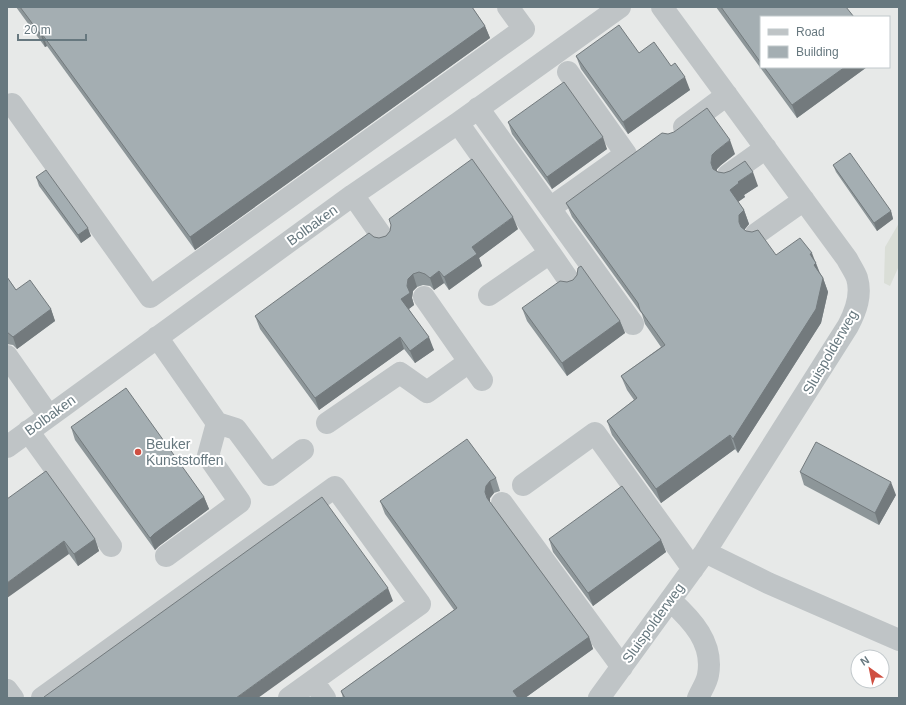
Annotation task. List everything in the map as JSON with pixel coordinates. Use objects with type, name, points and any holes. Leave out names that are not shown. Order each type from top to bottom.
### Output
[{"type":"street","points":[[12,104],[150,297],[524,29],[508,7]]},
{"type":"street","name":"Bolbaken","points":[[7,447],[354,195],[458,123],[620,7]]},
{"type":"street","name":"Sluispolderweg","points":[[598,698],[699,561],[848,326],[856,310],[859,294],[857,278],[847,259],[662,7]]},
{"type":"street","points":[[550,208],[626,154],[568,72]]},
{"type":"street","points":[[672,136],[727,95]]},
{"type":"street","points":[[478,108],[633,324]]},
{"type":"street","points":[[458,123],[570,282]]},
{"type":"street","points":[[728,175],[766,148]]},
{"type":"street","points":[[354,195],[383,238]]},
{"type":"street","points":[[756,234],[804,200]]},
{"type":"street","points":[[489,295],[550,252]]},
{"type":"street","points":[[424,297],[482,380]]},
{"type":"street","points":[[158,337],[217,423],[236,429],[270,475],[303,450]]},
{"type":"street","points":[[7,356],[49,416]]},
{"type":"street","points":[[327,423],[400,373],[427,392],[469,362]]},
{"type":"street","points":[[166,556],[240,502],[208,456],[217,423]]},
{"type":"street","points":[[28,431],[111,546]]},
{"type":"street","points":[[523,485],[595,433],[699,561],[768,583],[899,640]]},
{"type":"street","points":[[42,698],[335,487],[420,604],[289,698]]},
{"type":"street","points":[[502,503],[622,666]]},
{"type":"street","points":[[670,600],[689,618],[702,637],[708,654],[708,675],[698,698]]},
{"type":"street","points":[[313,681],[325,698]]},
{"type":"street","points":[[7,690],[13,698]]},
{"type":"shaded area","points":[[7,7],[899,7],[899,698],[7,698]]},
{"type":"shaded area","points":[[899,223],[899,266],[890,286],[884,283],[885,247]]},
{"type":"building","points":[[20,7],[472,7],[485,26],[190,237],[42,34],[41,35]]},
{"type":"building","points":[[721,7],[846,7],[853,16],[760,16],[760,62]]},
{"type":"building","points":[[619,25],[639,53],[654,42],[671,66],[675,63],[685,77],[623,122],[576,56]]},
{"type":"building","points":[[765,68],[844,68],[792,105]]},
{"type":"building","points":[[564,82],[603,137],[547,177],[508,122]]},
{"type":"building","points":[[707,108],[730,140],[712,155],[711,163],[713,169],[724,173],[730,171],[745,161],[753,172],[738,182],[739,183],[730,190],[744,210],[739,215],[741,227],[746,231],[752,232],[758,230],[776,255],[800,238],[812,253],[810,254],[816,263],[814,265],[823,278],[816,309],[733,439],[730,435],[656,489],[607,421],[637,398],[621,376],[665,345],[640,310],[638,303],[566,203],[662,133],[668,134],[674,132]]},
{"type":"building","points":[[850,153],[891,211],[874,223],[833,165]]},
{"type":"building","points":[[472,159],[513,217],[472,247],[477,254],[444,277],[439,271],[430,278],[419,272],[413,274],[408,279],[407,286],[410,293],[401,299],[429,337],[410,351],[400,337],[315,398],[255,316],[369,233],[374,237],[379,238],[386,236],[390,231],[391,225],[389,219]]},
{"type":"building","points":[[46,170],[88,228],[78,235],[36,177]]},
{"type":"building","points":[[581,266],[620,321],[562,363],[522,308],[560,281],[567,282],[573,280],[577,275],[578,268]]},
{"type":"building","points":[[7,277],[16,290],[30,280],[51,309],[13,337],[7,332]]},
{"type":"building","points":[[126,388],[204,497],[150,538],[71,427]]},
{"type":"building","points":[[467,439],[496,478],[490,481],[486,486],[485,492],[487,498],[589,637],[513,691],[518,698],[345,698],[341,691],[457,608],[380,501]]},
{"type":"building","points":[[816,442],[891,482],[875,513],[800,472]]},
{"type":"building","points":[[46,471],[95,539],[74,554],[64,541],[7,583],[7,499]]},
{"type":"building","points":[[622,486],[661,540],[588,593],[549,539]]},
{"type":"building","points":[[322,497],[388,588],[236,698],[44,698],[44,697]]},
{"type":"place","name":"Beuker Kunststoffen","points":[[138,452]]}]
